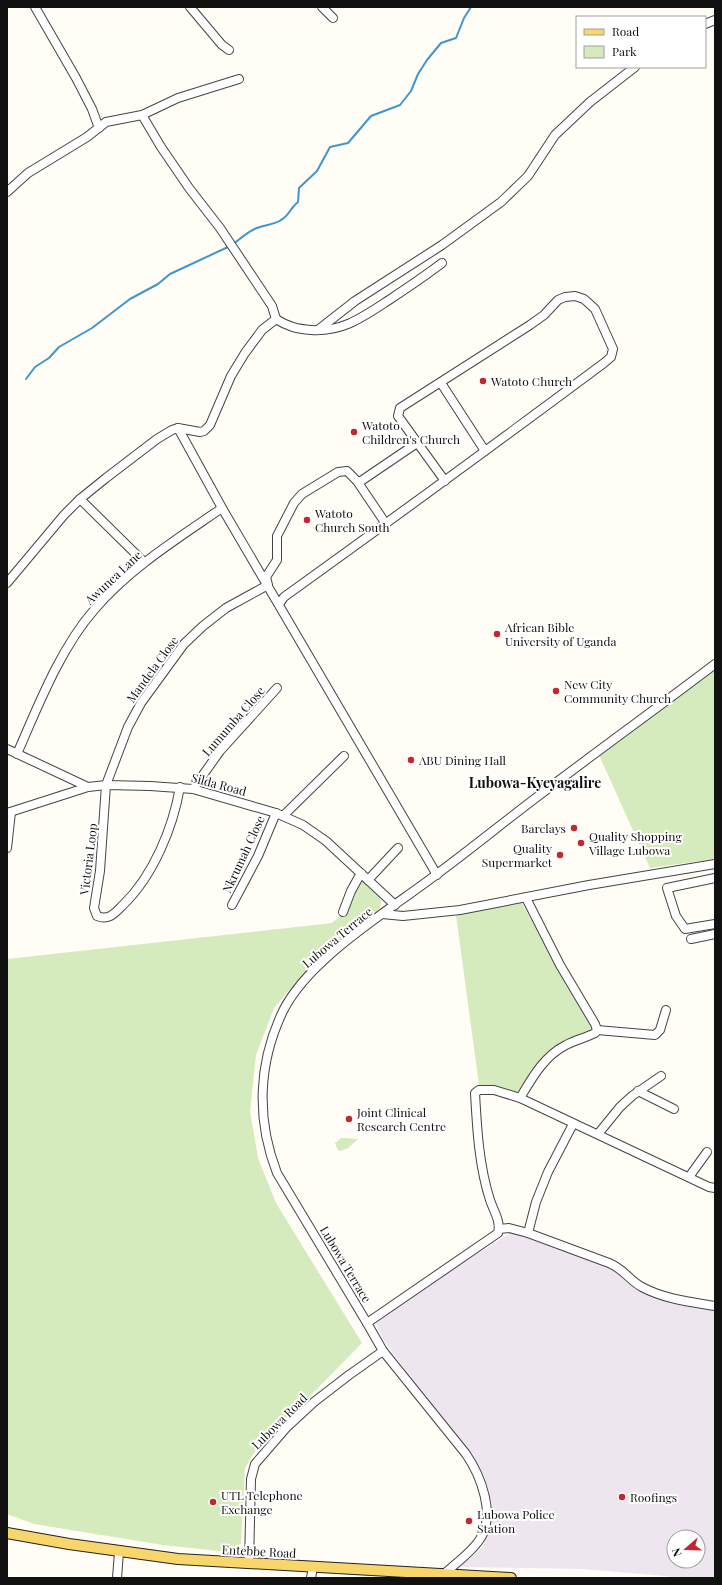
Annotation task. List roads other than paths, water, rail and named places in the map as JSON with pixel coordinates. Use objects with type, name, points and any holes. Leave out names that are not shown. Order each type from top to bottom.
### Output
[{"type":"main road","name":"Entebbe Road","points":[[7,1533],[119,1552],[178,1559],[313,1567],[380,1574],[444,1574],[511,1578]]},
{"type":"street","points":[[35,7],[76,78],[100,128]]},
{"type":"street","points":[[190,7],[222,45],[229,50]]},
{"type":"street","points":[[322,7],[333,18]]},
{"type":"street","points":[[318,330],[355,301],[442,245],[501,202],[528,176],[555,135],[590,102],[634,68]]},
{"type":"street","points":[[7,192],[28,173],[100,128],[106,122],[142,115],[178,98],[239,80]]},
{"type":"street","points":[[142,115],[161,147],[189,188],[220,228],[272,306],[276,319],[290,327],[318,330],[338,328],[356,321],[442,263]]},
{"type":"street","points":[[279,604],[284,597],[445,481],[611,357],[613,349],[595,309],[584,299],[575,296],[565,297],[558,300],[544,315],[530,325],[400,408],[398,416],[445,481]]},
{"type":"street","points":[[7,583],[59,521],[80,499],[157,439],[178,428],[200,432],[204,431],[210,425],[231,376],[245,353],[262,330],[276,319]]},
{"type":"street","points":[[441,383],[485,451]]},
{"type":"street","points":[[178,428],[222,508],[436,875]]},
{"type":"street","points":[[357,481],[361,481],[417,443]]},
{"type":"street","points":[[268,585],[266,577],[277,560],[277,536],[294,503],[302,494],[338,472],[347,471],[357,481],[386,524]]},
{"type":"street","points":[[80,499],[144,562]]},
{"type":"street","name":"Awunea Lane","points":[[18,754],[43,697],[71,642],[106,596],[144,562],[222,508]]},
{"type":"street","name":"Mandela Close","points":[[106,785],[128,726],[141,703],[184,644],[203,626],[226,608],[268,585]]},
{"type":"street","name":"Lubowa Terrace","points":[[444,1574],[477,1544],[483,1535],[486,1523],[485,1495],[475,1468],[466,1454],[382,1351],[368,1323],[277,1173],[267,1142],[263,1117],[262,1096],[264,1068],[270,1044],[284,1010],[302,983],[326,959],[382,914],[436,875],[715,664]]},
{"type":"street","name":"Lumumba Close","points":[[193,789],[220,751],[277,688]]},
{"type":"street","points":[[7,749],[88,787]]},
{"type":"street","points":[[280,815],[344,756]]},
{"type":"street","name":"Silda Road","points":[[9,812],[88,787],[106,785],[180,787],[193,789],[280,815],[303,825],[326,841],[395,905]]},
{"type":"street","name":"Victoria Loop","points":[[106,785],[100,871],[94,908],[97,916],[102,918],[108,918],[129,899],[149,872],[174,815],[180,787]]},
{"type":"street","points":[[7,848],[9,812]]},
{"type":"street","name":"Nkrumah Close","points":[[232,905],[280,815]]},
{"type":"street","points":[[368,880],[398,848]]},
{"type":"street","points":[[382,914],[403,916],[452,911],[589,885],[715,864]]},
{"type":"street","points":[[343,912],[351,891],[361,873]]},
{"type":"street","points":[[715,878],[667,888],[676,916],[685,929],[715,924]]},
{"type":"street","points":[[526,898],[560,965],[595,1024],[597,1030]]},
{"type":"street","points":[[691,939],[715,934]]},
{"type":"street","points":[[597,1030],[655,1035],[660,1030],[666,1010]]},
{"type":"street","points":[[520,1098],[530,1082],[554,1052],[567,1044],[595,1034],[597,1030]]},
{"type":"street","points":[[598,1134],[620,1106],[638,1091],[661,1076]]},
{"type":"street","points":[[368,1323],[498,1233],[499,1224],[483,1173],[478,1137],[475,1093],[481,1089],[494,1090],[520,1098],[709,1187],[715,1188]]},
{"type":"street","points":[[638,1091],[674,1109]]},
{"type":"street","points":[[528,1232],[536,1202],[548,1172],[573,1124]]},
{"type":"street","points":[[689,1177],[707,1152]]},
{"type":"street","points":[[499,1229],[509,1228],[528,1232],[615,1265],[640,1286],[655,1293],[681,1300],[715,1306]]},
{"type":"street","name":"Lubowa Road","points":[[249,1563],[251,1479],[255,1464],[287,1427],[314,1402],[354,1370],[382,1351]]},
{"type":"street","points":[[117,1578],[119,1552]]},
{"type":"street","points":[[311,1578],[313,1567]]},
{"type":"waterway","points":[[236,242],[253,229],[276,222],[286,216],[298,202],[299,188],[317,171],[330,147],[348,143],[371,116],[400,105],[411,91],[418,74],[427,60],[441,43],[456,38],[464,18],[471,7]]},
{"type":"waterway","points":[[26,379],[35,367],[49,358],[59,347],[92,328],[130,299],[158,284],[170,274],[228,247]]},
{"type":"place","name":"Watoto Church","points":[[483,381]]},
{"type":"place","name":"Watoto Children's Church","points":[[354,432]]},
{"type":"place","name":"Watoto Church South","points":[[307,520]]},
{"type":"place","name":"African Bible University of Uganda","points":[[497,634]]},
{"type":"place","name":"New City Community Church","points":[[556,691]]},
{"type":"place","name":"ABU Dining Hall","points":[[411,760]]},
{"type":"place","name":"Barclays","points":[[574,828]]},
{"type":"place","name":"Quality Shopping Village Lubowa","points":[[581,843]]},
{"type":"place","name":"Quality Supermarket","points":[[560,855]]},
{"type":"place","name":"Joint Clinical Research Centre","points":[[349,1119]]},
{"type":"place","name":"Roofings","points":[[622,1497]]},
{"type":"place","name":"UTL Telephone Exchange","points":[[213,1502]]},
{"type":"place","name":"Lubowa Police Station","points":[[469,1521]]},
{"type":"district","name":"Lubowa-Kyeyagalire","points":[[535,782]]}]
